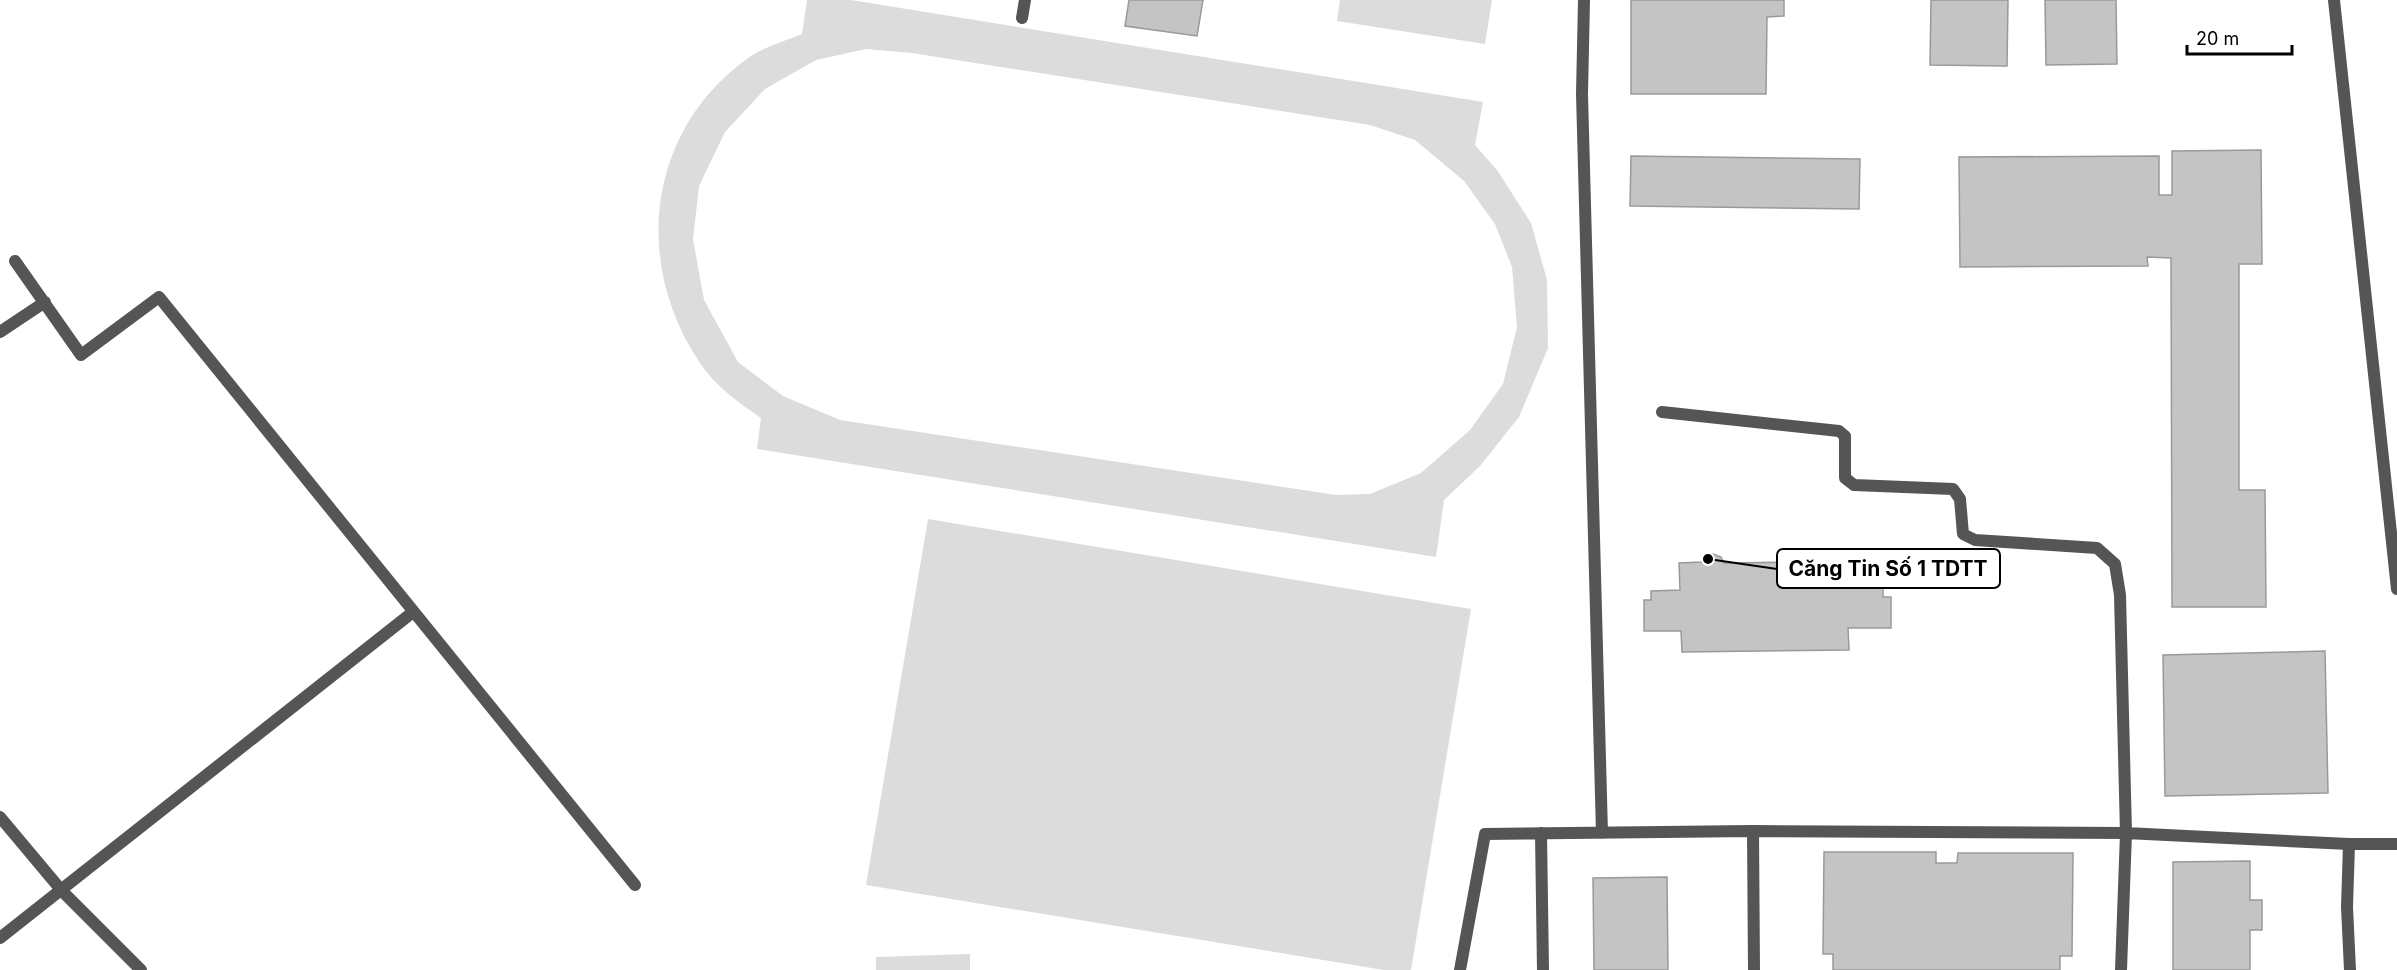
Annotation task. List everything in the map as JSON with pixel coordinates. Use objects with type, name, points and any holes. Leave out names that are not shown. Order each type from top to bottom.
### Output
[{"type":"street","points":[[1022,18],[1024,0]]},
{"type":"street","points":[[1584,0],[1582,94],[1602,833]]},
{"type":"street","points":[[2334,0],[2397,590]]},
{"type":"street","points":[[15,261],[81,355],[159,297],[635,885]]},
{"type":"street","points":[[0,332],[45,303]]},
{"type":"street","points":[[1662,412],[1839,431],[1845,436],[1845,478],[1854,484],[1953,489],[1960,499],[1964,534],[1975,540],[2097,549],[2115,564],[2120,595],[2126,833],[2121,970]]},
{"type":"street","points":[[0,938],[413,612]]},
{"type":"street","points":[[0,817],[62,891],[141,970]]},
{"type":"street","points":[[1753,831],[1754,970]]},
{"type":"street","points":[[1460,970],[1485,834],[1753,831],[2126,833],[2349,844],[2397,844]]},
{"type":"street","points":[[1541,833],[1543,970]]},
{"type":"street","points":[[2349,844],[2347,908],[2350,970]]},
{"type":"shaded area","points":[[807,0],[851,0],[1483,102],[1475,145],[1497,170],[1531,223],[1547,280],[1548,348],[1519,417],[1480,466],[1444,500],[1436,557],[757,449],[761,418],[713,379],[700,363],[678,323],[664,282],[659,240],[661,198],[671,157],[690,120],[716,85],[757,52],[802,34]],"holes":[[[866,49],[912,53],[1370,125],[1415,140],[1464,181],[1495,224],[1512,267],[1517,327],[1503,384],[1470,430],[1421,473],[1370,494],[1336,495],[840,420],[783,396],[738,362],[704,300],[693,239],[699,186],[725,132],[765,89],[816,60]]]},
{"type":"shaded area","points":[[1340,0],[1492,0],[1485,44],[1337,21]]},
{"type":"shaded area","points":[[928,519],[1471,609],[1411,970],[1384,970],[866,885]]},
{"type":"shaded area","points":[[970,954],[970,970],[876,970],[876,957]]},
{"type":"building","points":[[1129,0],[1203,0],[1197,36],[1125,26]]},
{"type":"building","points":[[1631,0],[1784,0],[1784,16],[1767,17],[1766,94],[1631,94]]},
{"type":"building","points":[[1931,0],[2008,0],[2007,66],[1930,65]]},
{"type":"building","points":[[2045,0],[2116,0],[2117,64],[2046,65]]},
{"type":"building","points":[[2261,150],[2262,264],[2239,264],[2239,490],[2265,490],[2266,607],[2172,607],[2171,258],[2147,257],[2148,266],[1960,267],[1959,157],[2159,156],[2159,195],[2172,195],[2172,151]]},
{"type":"building","points":[[1631,156],[1860,159],[1859,209],[1630,206]]},
{"type":"building","points":[[1811,553],[1821,554],[1829,561],[1851,561],[1851,587],[1883,586],[1883,597],[1891,597],[1891,628],[1848,628],[1849,650],[1682,652],[1681,631],[1644,631],[1644,600],[1651,600],[1651,591],[1680,590],[1679,563],[1702,562],[1708,554],[1721,557],[1724,563],[1804,562]]},
{"type":"building","points":[[2325,651],[2328,793],[2165,796],[2163,655]]},
{"type":"building","points":[[1824,852],[1936,852],[1936,863],[1957,863],[1958,853],[2073,853],[2072,956],[2060,956],[2060,970],[1833,970],[1833,954],[1823,954]]},
{"type":"building","points":[[2250,861],[2250,900],[2262,900],[2262,930],[2250,930],[2250,970],[2173,970],[2173,862]]},
{"type":"building","points":[[1667,877],[1668,970],[1594,970],[1593,878]]},
{"type":"place","name":"Căng Tin Số 1 TDTT","points":[[1708,559]]}]
